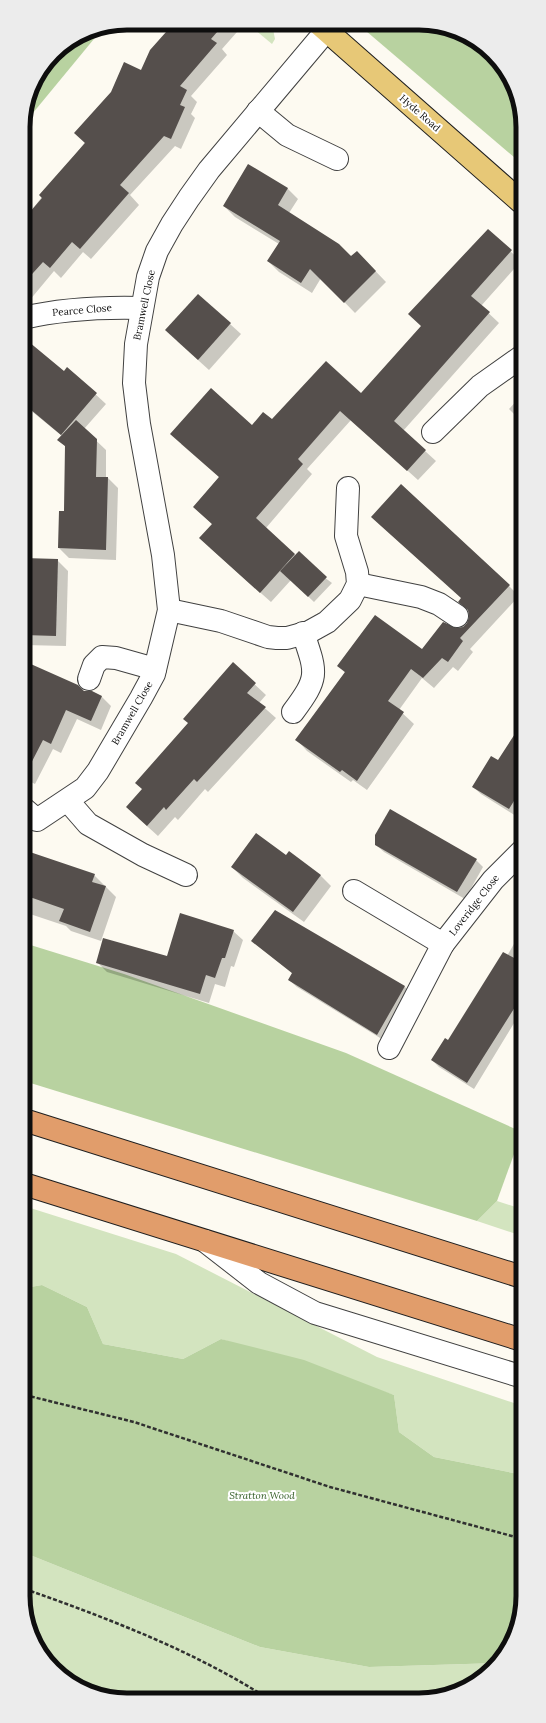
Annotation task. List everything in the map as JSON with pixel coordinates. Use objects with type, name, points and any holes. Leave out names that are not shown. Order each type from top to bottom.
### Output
[{"type":"highway","points":[[30,1122],[516,1275]]},
{"type":"highway","points":[[30,1186],[516,1338]]},
{"type":"main road","name":"Hyde Road","points":[[326,30],[516,198]]},
{"type":"street","name":"Bramwell Close","points":[[30,815],[68,801],[85,788],[98,771],[142,698],[155,669],[169,610],[164,555],[140,431],[134,384],[134,361],[141,308],[148,278],[158,251],[172,224],[209,170],[258,112],[321,30]]},
{"type":"street","points":[[258,112],[287,135],[337,159]]},
{"type":"street","name":"Pearce Close","points":[[30,317],[77,309],[109,307],[141,308]]},
{"type":"street","points":[[433,432],[480,386],[516,361]]},
{"type":"street","points":[[169,610],[221,621],[268,637],[287,638],[304,634],[326,622],[350,600],[358,584],[357,572],[346,536],[348,488]]},
{"type":"street","points":[[358,584],[421,597],[438,604],[457,616]]},
{"type":"street","points":[[294,712],[309,690],[314,677],[312,659],[304,634]]},
{"type":"street","points":[[89,679],[94,665],[102,656],[116,658],[155,669]]},
{"type":"street","points":[[68,801],[88,824],[143,855],[186,876]]},
{"type":"street","name":"Loveridge Close","points":[[389,1048],[443,944],[493,880],[516,857]]},
{"type":"street","name":"Loveridge Close","points":[[354,891],[443,944]]},
{"type":"street","points":[[200,1238],[258,1283],[315,1313],[516,1375]]},
{"type":"path","points":[[30,1396],[134,1422],[330,1486],[516,1537]]},
{"type":"path","points":[[30,1591],[79,1608],[196,1658],[244,1683],[259,1693]]},
{"type":"green space","points":[[255,30],[273,30],[275,39],[272,44]]},
{"type":"green space","points":[[365,30],[425,30],[438,32],[456,37],[478,50],[488,58],[503,79],[511,96],[516,121],[516,159]]},
{"type":"green space","points":[[98,34],[31,115],[37,90],[46,73],[54,63],[73,46]]},
{"type":"green space","points":[[30,945],[124,974],[346,1053],[516,1129],[516,1149],[497,1201],[477,1221],[30,1083]]},
{"type":"green space","points":[[497,1201],[516,1207],[516,1234],[477,1221]]},
{"type":"green space","points":[[30,1208],[176,1254],[377,1357],[516,1404],[516,1474],[434,1457],[399,1432],[394,1395],[221,1339],[183,1359],[103,1344],[87,1307],[42,1285],[30,1287]]},
{"type":"green space","name":"Stratton Wood","points":[[42,1285],[87,1307],[103,1344],[183,1359],[221,1339],[304,1360],[394,1395],[399,1432],[434,1457],[516,1474],[516,1602],[509,1633],[500,1650],[489,1663],[369,1667],[260,1647],[30,1555],[30,1287]]},
{"type":"green space","points":[[30,1555],[260,1647],[369,1667],[489,1663],[478,1673],[462,1683],[450,1688],[425,1693],[121,1693],[108,1691],[84,1683],[68,1673],[58,1665],[40,1639],[35,1627],[30,1602]]},
{"type":"building","points":[[168,30],[219,30],[211,39],[217,43],[180,86],[187,90],[180,105],[185,107],[171,139],[164,136],[120,185],[129,193],[80,249],[72,242],[50,268],[43,262],[30,276],[30,212],[42,198],[39,195],[85,143],[74,133],[111,92],[124,62],[141,70],[150,50]]},
{"type":"building","points":[[248,164],[288,188],[278,205],[339,244],[351,256],[357,251],[376,271],[344,303],[310,269],[301,283],[267,261],[280,241],[223,206]]},
{"type":"building","points":[[488,229],[512,250],[471,296],[490,312],[394,421],[426,450],[407,471],[340,411],[298,459],[303,464],[256,518],[295,554],[260,593],[199,538],[212,524],[193,507],[219,477],[170,434],[211,388],[252,425],[263,412],[272,419],[326,361],[361,393],[421,326],[408,314]]},
{"type":"building","points":[[198,294],[231,323],[198,360],[165,330]]},
{"type":"building","points":[[30,343],[64,371],[67,367],[97,393],[61,435],[30,409]]},
{"type":"building","points":[[76,420],[97,439],[96,477],[108,477],[106,550],[58,548],[59,511],[64,511],[65,446],[57,440]]},
{"type":"building","points":[[401,484],[510,585],[460,638],[463,641],[448,662],[442,658],[423,678],[411,669],[388,701],[404,712],[357,781],[342,770],[340,772],[295,740],[345,672],[337,666],[375,615],[422,649],[443,622],[457,628],[463,627],[467,623],[469,617],[468,610],[458,602],[461,598],[371,517]]},
{"type":"building","points":[[299,551],[327,577],[308,597],[280,571]]},
{"type":"building","points":[[30,558],[58,559],[56,636],[30,635]]},
{"type":"building","points":[[233,662],[256,683],[247,693],[266,707],[197,782],[194,779],[166,810],[164,807],[147,826],[126,807],[142,789],[135,783],[188,723],[183,719]]},
{"type":"building","points":[[30,664],[78,685],[84,691],[92,691],[102,696],[91,721],[66,710],[51,744],[43,740],[30,765]]},
{"type":"building","points":[[516,732],[516,798],[509,809],[472,787],[491,756],[498,760]]},
{"type":"building","points":[[390,809],[477,859],[457,892],[375,845],[375,835]]},
{"type":"building","points":[[256,833],[286,855],[289,851],[321,875],[293,912],[231,867]]},
{"type":"building","points":[[30,852],[95,874],[92,882],[106,886],[90,932],[59,921],[64,909],[30,897]]},
{"type":"building","points":[[275,910],[405,986],[377,1035],[288,980],[292,973],[251,941]]},
{"type":"building","points":[[180,913],[234,930],[225,958],[222,958],[215,978],[206,975],[200,994],[96,963],[103,938],[167,956]]},
{"type":"building","points":[[503,952],[516,959],[516,1005],[467,1083],[431,1060],[445,1038],[448,1040]]}]
